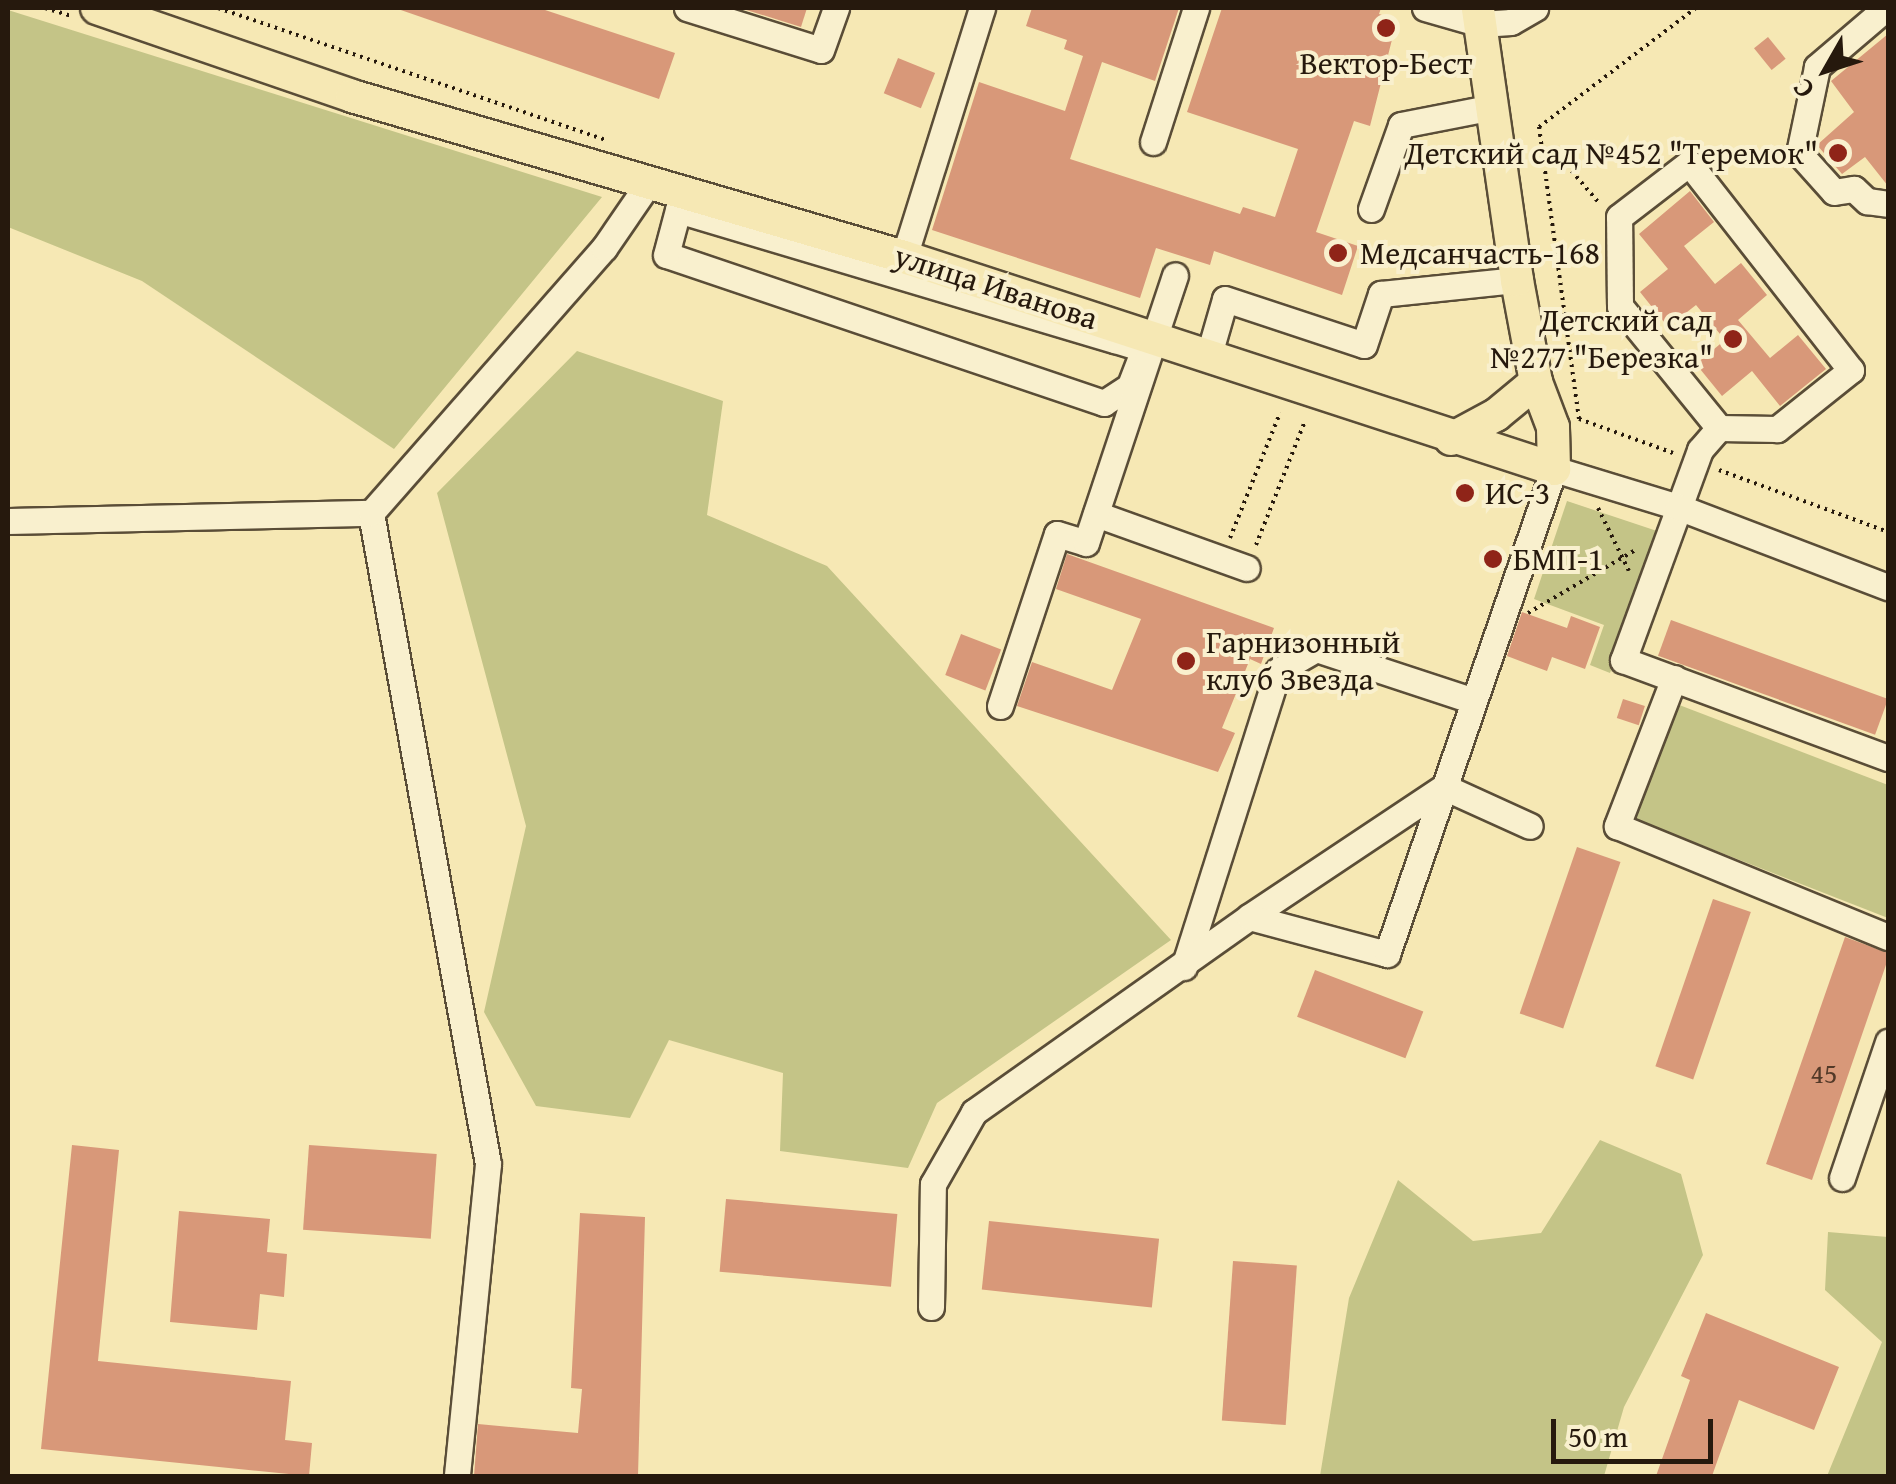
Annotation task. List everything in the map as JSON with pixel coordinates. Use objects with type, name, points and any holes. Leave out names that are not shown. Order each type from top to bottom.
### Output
[{"type":"main road","name":"улица Иванова","points":[[96,8],[352,96],[904,256],[1554,470]]},
{"type":"main road","points":[[1480,16],[1536,382],[1553,427],[1554,470]]},
{"type":"main road","points":[[1451,439],[1496,415],[1536,382]]},
{"type":"street","points":[[687,8],[820,50],[836,8]]},
{"type":"street","points":[[904,256],[982,8]]},
{"type":"street","points":[[1153,142],[1196,8]]},
{"type":"street","points":[[1426,8],[1511,22],[1535,8]]},
{"type":"street","points":[[1886,8],[1816,66],[1800,153],[1834,192],[1854,189],[1866,201],[1888,204]]},
{"type":"street","points":[[1371,210],[1401,126],[1493,107]]},
{"type":"street","points":[[1690,163],[1851,370],[1776,429],[1720,428],[1620,306],[1618,226],[1618,218],[1690,163]]},
{"type":"street","points":[[8,521],[371,513],[604,248],[650,181]]},
{"type":"street","points":[[678,210],[1144,349],[1130,386],[1104,402],[666,255],[678,210]]},
{"type":"street","points":[[1000,706],[1057,534],[1086,543],[1157,341],[1175,276]]},
{"type":"street","points":[[1208,358],[1225,299],[1364,345],[1381,294],[1518,280]]},
{"type":"street","points":[[1720,428],[1696,461],[1623,660],[1888,758]]},
{"type":"street","points":[[1249,917],[1387,954],[1554,470]]},
{"type":"street","name":"улица Иванова","points":[[1554,470],[1674,518],[1888,587]]},
{"type":"street","points":[[371,513],[488,1164],[457,1476]]},
{"type":"street","points":[[1096,514],[1247,568]]},
{"type":"street","points":[[1184,967],[1278,671],[1316,648],[1474,701]]},
{"type":"street","points":[[1674,678],[1616,826],[1888,934]]},
{"type":"street","points":[[1444,787],[1530,826]]},
{"type":"street","points":[[931,1307],[933,1184],[974,1112],[1184,967],[1249,917],[1444,787]]},
{"type":"street","points":[[1842,1178],[1888,1042]]},
{"type":"path","points":[[218,8],[608,140]]},
{"type":"path","points":[[1696,8],[1540,127],[1579,419],[1888,532]]},
{"type":"path","points":[[1541,148],[1552,148],[1618,226]]},
{"type":"path","points":[[1222,560],[1280,412]]},
{"type":"path","points":[[1247,568],[1305,421]]},
{"type":"path","points":[[1593,500],[1644,600]]},
{"type":"path","points":[[1528,614],[1622,559],[1674,518]]},
{"type":"green space","points":[[8,10],[602,197],[394,449],[142,281],[8,227]]},
{"type":"green space","points":[[577,351],[723,401],[707,515],[827,566],[1171,940],[937,1103],[908,1168],[780,1151],[783,1073],[669,1040],[630,1118],[536,1106],[484,1012],[526,826],[437,493]]},
{"type":"green space","points":[[1567,501],[1663,533],[1610,673],[1590,665],[1604,625],[1534,599]]},
{"type":"green space","points":[[1674,703],[1888,785],[1888,918],[1627,816]]},
{"type":"green space","points":[[1600,1140],[1681,1174],[1703,1255],[1624,1407],[1604,1476],[1320,1476],[1349,1298],[1398,1180],[1473,1241],[1541,1233]]},
{"type":"green space","points":[[1828,1232],[1888,1237],[1888,1476],[1827,1476],[1882,1342],[1825,1290]]},
{"type":"building","points":[[395,8],[539,8],[675,53],[659,99]]},
{"type":"building","points":[[740,8],[807,8],[801,27]]},
{"type":"building","points":[[1032,8],[1179,8],[1155,81],[1102,62],[1070,159],[1240,214],[1243,207],[1275,217],[1298,149],[1187,112],[1222,8],[1381,8],[1379,14],[1397,20],[1370,126],[1354,121],[1316,232],[1358,246],[1342,295],[1214,251],[1210,265],[1156,248],[1140,298],[932,230],[979,82],[1065,111],[1083,56],[1064,49],[1067,40],[1026,26]]},
{"type":"building","points":[[1888,34],[1888,186],[1865,157],[1842,174],[1817,145],[1854,112],[1831,81]]},
{"type":"building","points":[[1768,37],[1786,59],[1772,70],[1754,48]]},
{"type":"building","points":[[898,58],[935,73],[921,108],[884,93]]},
{"type":"building","points":[[1690,191],[1714,222],[1684,246],[1715,284],[1741,263],[1767,295],[1738,320],[1770,358],[1798,335],[1826,369],[1780,406],[1752,371],[1722,396],[1696,364],[1725,340],[1696,305],[1668,327],[1640,292],[1668,269],[1639,234]]},
{"type":"building","name":"Гарнизонный клуб Звезда","points":[[1067,554],[1274,628],[1261,664],[1250,659],[1222,728],[1235,733],[1218,772],[1017,706],[1032,662],[1112,690],[1141,619],[1056,589]]},
{"type":"building","points":[[1522,612],[1567,628],[1571,616],[1600,627],[1585,669],[1552,657],[1547,671],[1507,656]]},
{"type":"building","points":[[1671,620],[1888,699],[1875,735],[1658,656]]},
{"type":"building","points":[[961,634],[1001,649],[985,690],[945,675]]},
{"type":"building","points":[[1623,699],[1645,706],[1639,725],[1617,718]]},
{"type":"building","points":[[1577,847],[1620,862],[1563,1028],[1520,1013]]},
{"type":"building","points":[[1713,899],[1751,912],[1693,1079],[1655,1066]]},
{"type":"building","points":[[1845,937],[1888,953],[1888,959],[1812,1180],[1766,1164]]},
{"type":"building","points":[[1315,970],[1423,1012],[1405,1058],[1297,1017]]},
{"type":"building","points":[[72,1145],[119,1150],[98,1361],[291,1381],[285,1440],[312,1443],[309,1476],[41,1449]]},
{"type":"building","points":[[309,1145],[437,1154],[431,1239],[303,1230]]},
{"type":"building","points":[[726,1199],[897,1214],[891,1287],[720,1272]]},
{"type":"building","points":[[179,1211],[270,1219],[267,1252],[287,1254],[284,1297],[260,1294],[257,1330],[170,1322]]},
{"type":"building","points":[[580,1213],[645,1217],[638,1476],[474,1476],[478,1424],[578,1433],[582,1389],[571,1388]]},
{"type":"building","points":[[989,1221],[1159,1239],[1152,1307],[982,1290]]},
{"type":"building","points":[[1233,1261],[1297,1265],[1286,1425],[1222,1421]]},
{"type":"building","points":[[1706,1313],[1839,1367],[1814,1430],[1739,1400],[1712,1476],[1656,1476],[1690,1380],[1681,1376]]},
{"type":"place","name":"Вектор-Бeст","points":[[1386,28]]},
{"type":"place","name":"Детский сад №452 \"Теремок\"","points":[[1838,153]]},
{"type":"place","name":"Медсанчасть-168","points":[[1338,253]]},
{"type":"place","name":"Детский сад №277 \"Березка\"","points":[[1733,339]]},
{"type":"place","name":"ИС-3","points":[[1465,493]]},
{"type":"place","name":"БМП-1","points":[[1493,559]]},
{"type":"place","name":"Гарнизонный клуб Звезда","points":[[1186,661]]}]
